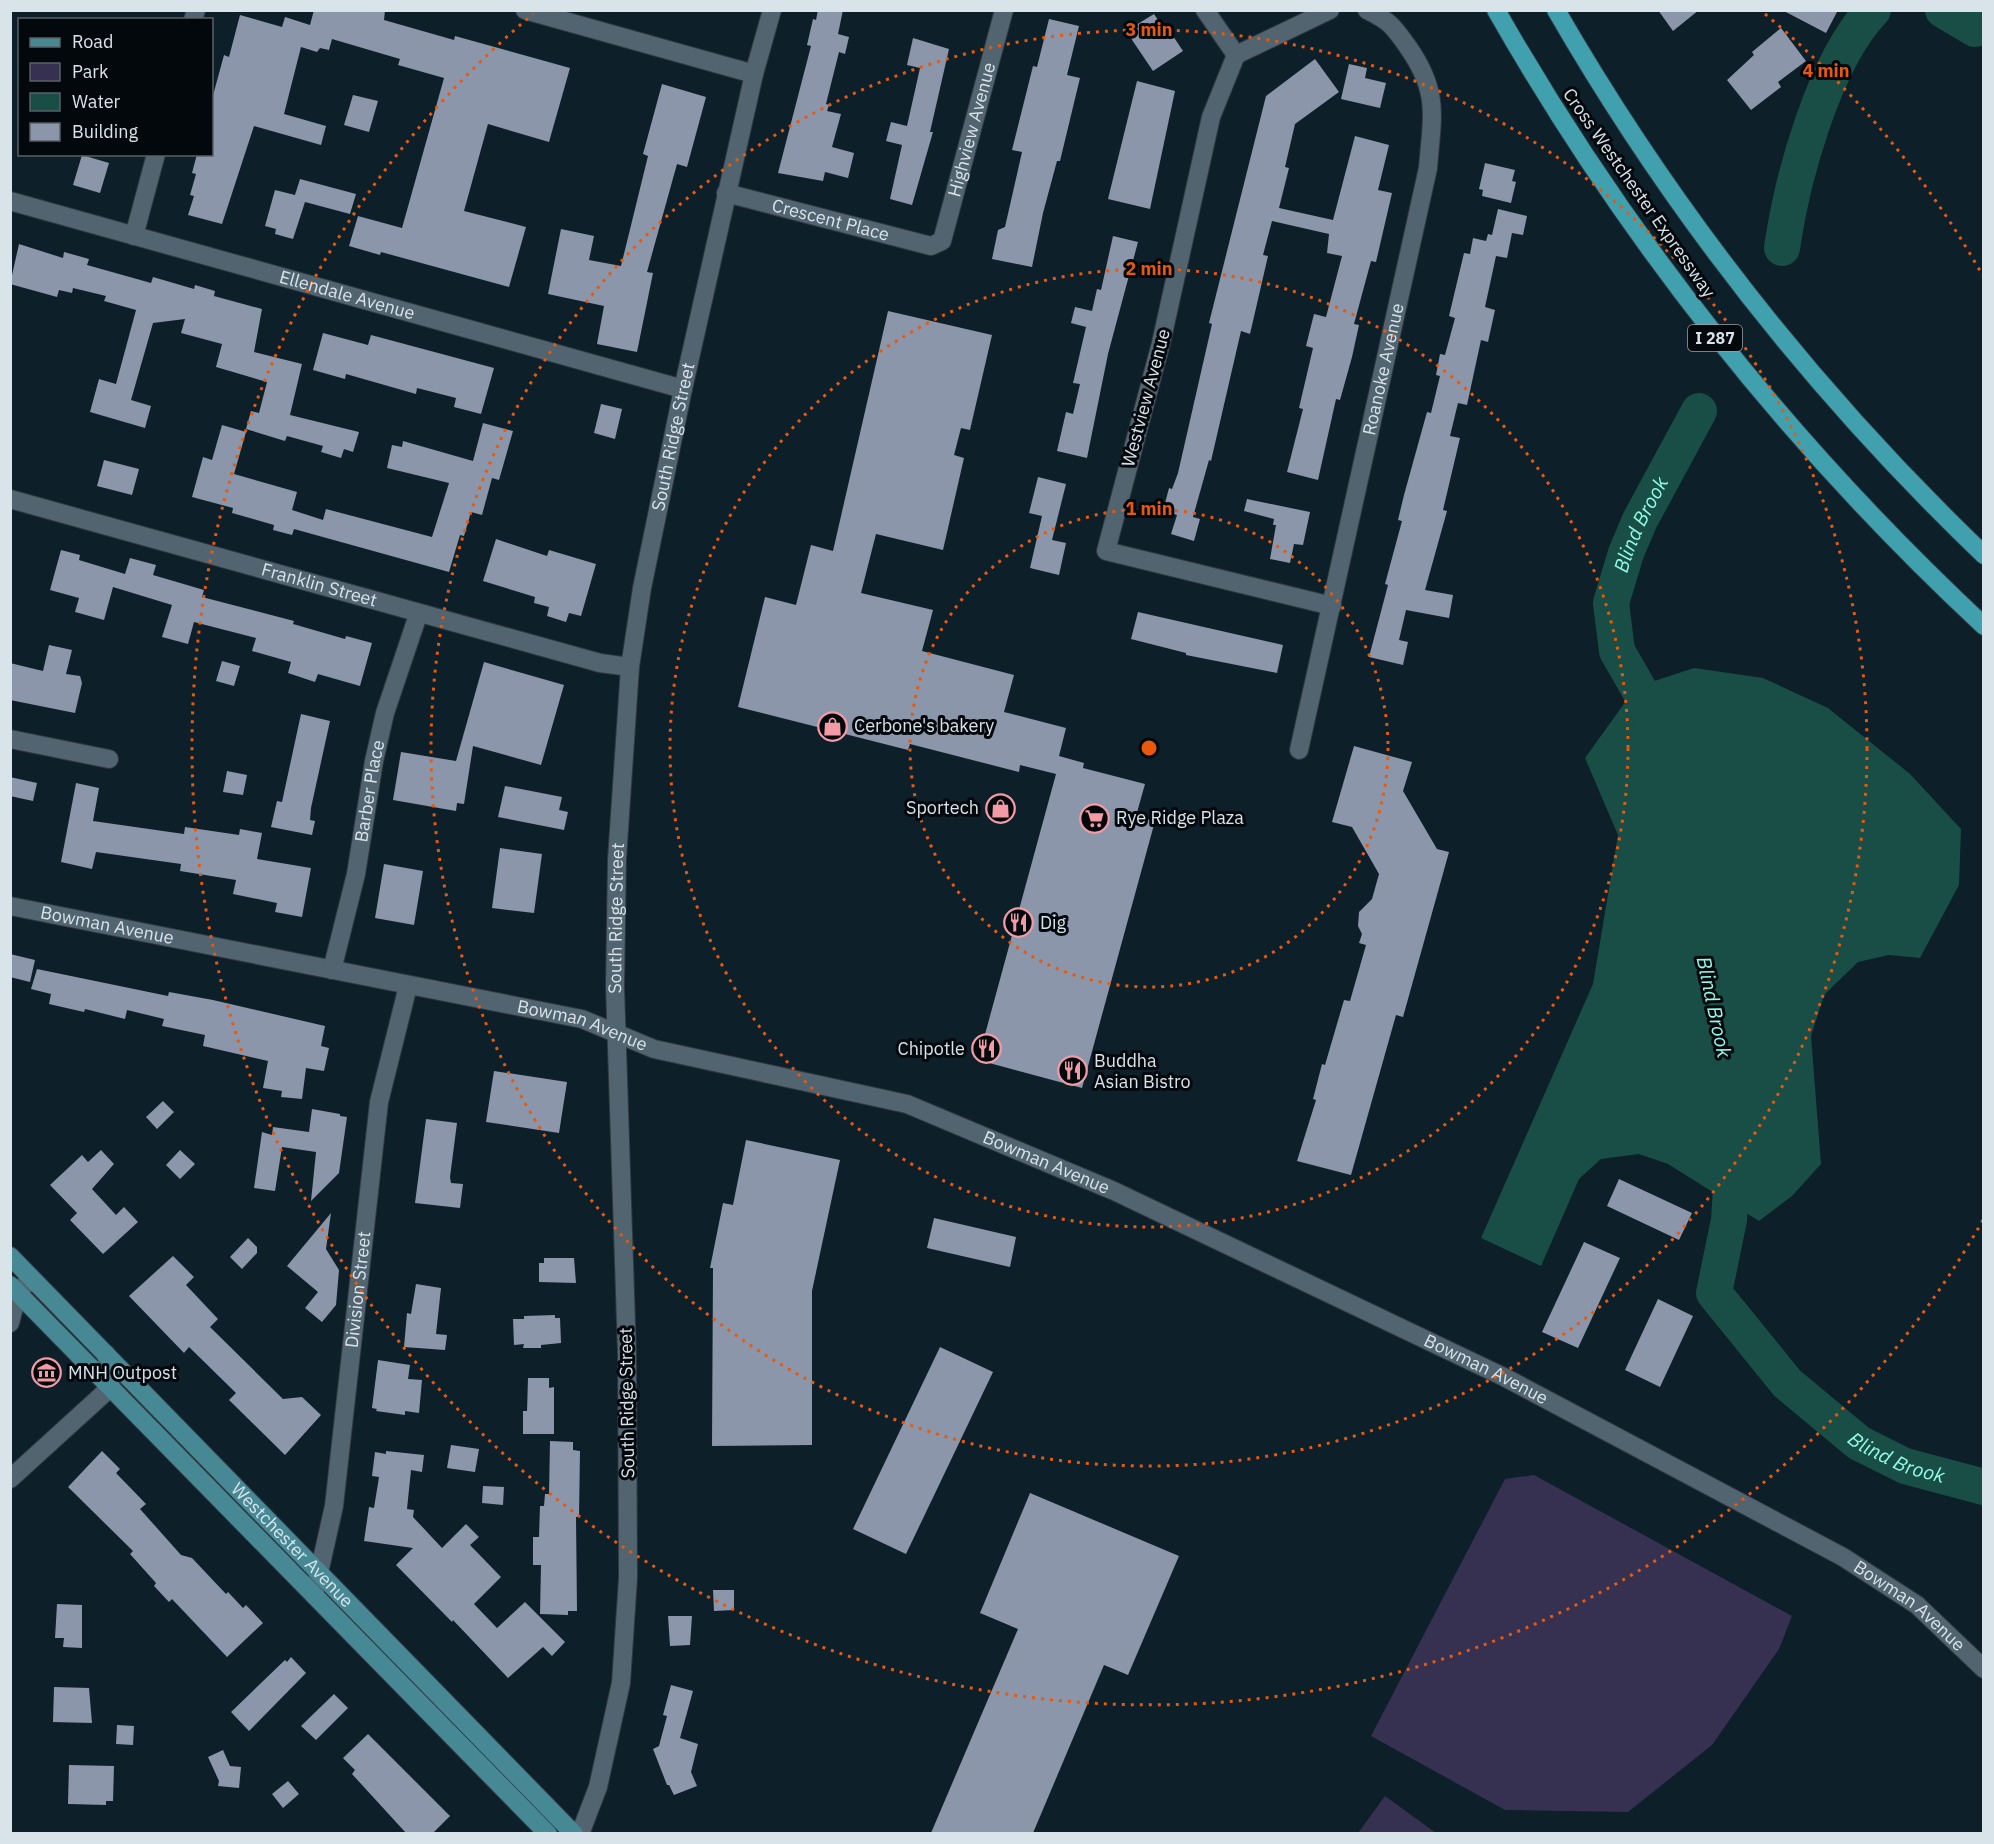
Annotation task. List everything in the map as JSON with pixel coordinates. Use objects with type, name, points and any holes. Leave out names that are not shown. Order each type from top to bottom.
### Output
[{"type":"highway","name":"Cross Westchester Expressway","points":[[1496,10],[1570,135],[1610,195],[1711,332],[1818,459],[1932,578],[1983,626]]},
{"type":"highway","name":"Cross Westchester Expressway","points":[[1556,10],[1654,165],[1760,309],[1875,444],[1983,555]]},
{"type":"main road","name":"Westchester Avenue","points":[[10,1256],[574,1833]]},
{"type":"main road","name":"Westchester Avenue","points":[[14,1289],[548,1833]]},
{"type":"street","points":[[525,10],[754,74]]},
{"type":"street","name":"South Ridge Street","points":[[580,1833],[598,1786],[621,1683],[628,1578],[627,1353],[616,1033],[617,860],[630,667],[644,578],[683,389],[726,193],[754,74],[772,10]]},
{"type":"street","name":"Highview Avenue","points":[[934,244],[942,241],[1004,10]]},
{"type":"street","points":[[1205,10],[1236,55],[1330,10]]},
{"type":"street","name":"Roanoke Avenue","points":[[1299,750],[1428,168],[1433,105],[1430,87],[1422,67],[1389,21],[1367,10]]},
{"type":"street","name":"Westview Avenue","points":[[1236,55],[1211,117],[1161,343],[1106,551],[1332,606]]},
{"type":"street","points":[[134,236],[155,156]]},
{"type":"street","name":"Crescent Place","points":[[726,193],[934,244]]},
{"type":"street","name":"Ellendale Avenue","points":[[10,201],[683,389]]},
{"type":"street","name":"Franklin Street","points":[[10,499],[418,615],[600,663],[630,667]]},
{"type":"street","name":"Barber Place","points":[[332,970],[356,874],[374,761],[385,713],[418,615]]},
{"type":"street","points":[[10,739],[109,759]]},
{"type":"street","name":"Bowman Avenue","points":[[10,906],[582,1019],[654,1049],[907,1104],[1114,1191],[1504,1377],[1843,1557],[1917,1605],[1983,1669]]},
{"type":"street","name":"Division Street","points":[[314,1595],[334,1506],[379,1102],[408,986]]},
{"type":"street","points":[[10,1323],[14,1289],[31,1278]]},
{"type":"street","points":[[10,1479],[111,1387],[106,1354]]},
{"type":"green space","points":[[1534,1475],[1792,1616],[1779,1649],[1712,1745],[1628,1812],[1505,1810],[1371,1736],[1505,1479]]},
{"type":"green space","points":[[1385,1796],[1436,1833],[1358,1833]]},
{"type":"water","points":[[1694,668],[1763,678],[1828,708],[1910,774],[1961,829],[1959,885],[1920,958],[1889,955],[1858,962],[1824,995],[1811,1036],[1821,1164],[1792,1196],[1759,1221],[1668,1164],[1639,1154],[1601,1159],[1579,1179],[1541,1266],[1481,1238],[1593,984],[1618,835],[1585,758],[1636,687]]},
{"type":"building","points":[[314,10],[385,10],[384,20],[454,40],[455,36],[570,68],[549,142],[488,124],[464,211],[526,227],[509,287],[381,252],[380,255],[349,246],[358,216],[402,228],[444,78],[398,65],[400,59],[332,39],[329,50],[320,48],[317,52],[301,47],[284,114],[326,126],[321,145],[254,126],[222,224],[188,215],[194,196],[190,195],[196,174],[192,173],[196,156],[213,156],[213,95],[224,55],[229,57],[240,15],[282,27],[285,17],[310,25]]},
{"type":"building","points":[[818,10],[843,10],[838,34],[849,37],[845,54],[839,52],[826,104],[829,105],[827,111],[841,114],[832,147],[854,153],[848,178],[825,172],[823,181],[778,173],[811,46],[807,45],[813,19],[816,20]]},
{"type":"building","points":[[1658,10],[1699,10],[1673,31]]},
{"type":"building","points":[[1782,10],[1838,10],[1826,33]]},
{"type":"building","points":[[1154,14],[1162,26],[1165,24],[1183,51],[1153,71],[1126,31]]},
{"type":"building","points":[[1049,19],[1079,26],[1067,75],[1080,78],[1060,161],[1057,161],[1043,213],[1032,267],[992,259],[998,230],[1005,227],[1022,152],[1012,150],[1033,66],[1037,67]]},
{"type":"building","points":[[1781,28],[1806,61],[1778,82],[1781,87],[1751,110],[1727,80],[1754,55],[1752,52]]},
{"type":"building","points":[[913,38],[949,49],[930,132],[933,132],[912,205],[890,199],[902,145],[886,141],[891,122],[907,126],[920,68],[907,65]]},
{"type":"building","points":[[1315,59],[1339,92],[1295,124],[1285,167],[1289,168],[1279,208],[1333,220],[1355,136],[1389,145],[1378,190],[1392,193],[1376,262],[1371,261],[1354,324],[1359,325],[1352,357],[1340,400],[1336,399],[1318,480],[1287,472],[1303,409],[1299,408],[1313,348],[1306,346],[1314,314],[1326,317],[1342,256],[1327,253],[1329,234],[1272,221],[1263,255],[1268,256],[1250,334],[1241,331],[1211,461],[1209,460],[1193,517],[1200,519],[1194,541],[1171,534],[1177,515],[1163,511],[1169,488],[1172,489],[1178,473],[1212,324],[1209,323],[1217,291],[1266,96]]},
{"type":"building","points":[[1349,64],[1367,68],[1365,78],[1386,83],[1380,108],[1341,99]]},
{"type":"building","points":[[1137,81],[1175,91],[1150,209],[1108,199]]},
{"type":"building","points":[[662,84],[706,97],[687,167],[677,164],[647,272],[653,273],[637,352],[597,344],[604,306],[548,294],[561,229],[594,236],[589,260],[621,266],[648,156],[643,154]]},
{"type":"building","points":[[353,95],[378,101],[369,132],[344,125]]},
{"type":"building","points":[[82,156],[109,163],[100,193],[73,185]]},
{"type":"building","points":[[1485,163],[1515,170],[1512,181],[1516,182],[1511,203],[1482,196],[1483,190],[1479,189]]},
{"type":"building","points":[[300,179],[356,194],[350,214],[305,202],[293,239],[275,234],[276,229],[265,226],[275,190],[295,195]]},
{"type":"building","points":[[1498,209],[1527,216],[1523,235],[1512,233],[1507,258],[1496,256],[1485,307],[1495,310],[1488,342],[1481,340],[1467,405],[1458,403],[1450,436],[1460,438],[1443,510],[1447,511],[1425,590],[1453,595],[1449,618],[1406,610],[1399,640],[1408,642],[1403,665],[1369,657],[1402,521],[1398,520],[1404,495],[1427,412],[1431,413],[1440,376],[1436,375],[1440,354],[1445,355],[1455,318],[1449,316],[1464,253],[1470,254],[1473,238],[1486,241],[1488,234],[1492,235]]},
{"type":"building","points":[[1113,236],[1138,242],[1108,354],[1087,458],[1057,451],[1066,412],[1073,414],[1080,384],[1073,383],[1086,327],[1071,323],[1075,307],[1092,311],[1097,289],[1101,290]]},
{"type":"building","points":[[19,244],[63,258],[64,252],[89,259],[87,265],[151,283],[153,277],[194,289],[195,285],[215,291],[214,296],[262,309],[254,352],[302,364],[290,415],[359,432],[353,452],[344,449],[341,458],[321,452],[323,446],[287,436],[285,441],[246,429],[251,411],[259,413],[267,382],[216,367],[222,344],[181,333],[185,319],[153,323],[131,400],[151,406],[145,428],[90,412],[99,379],[116,384],[136,310],[104,301],[106,296],[73,288],[72,293],[59,290],[57,297],[10,284]]},
{"type":"building","name":"Rye Ridge Plaza","points":[[888,311],[992,335],[970,430],[961,428],[954,455],[964,458],[943,550],[876,534],[861,593],[933,610],[922,651],[1014,675],[1004,712],[1066,728],[1059,756],[1084,763],[1083,768],[1145,784],[1136,816],[1155,821],[1082,1088],[978,1060],[1056,774],[1020,765],[1019,772],[910,744],[908,750],[738,707],[765,597],[796,605],[811,545],[833,551]]},
{"type":"building","points":[[323,333],[368,345],[371,335],[494,368],[481,414],[454,407],[456,398],[417,388],[416,394],[346,374],[345,379],[313,370]]},
{"type":"building","points":[[601,404],[622,409],[615,439],[594,433]]},
{"type":"building","points":[[483,423],[513,431],[499,480],[492,478],[482,515],[471,512],[464,536],[460,535],[449,572],[294,529],[292,535],[273,530],[274,525],[232,513],[233,508],[192,497],[203,457],[212,460],[222,425],[246,432],[234,474],[297,492],[292,510],[323,520],[326,509],[432,537],[449,483],[387,468],[392,445],[402,447],[403,441],[473,461]]},
{"type":"building","points":[[104,460],[139,469],[132,495],[97,486]]},
{"type":"building","points":[[1038,477],[1066,484],[1052,540],[1066,543],[1059,575],[1030,568],[1042,516],[1029,513]]},
{"type":"building","points":[[1247,499],[1310,512],[1303,545],[1294,544],[1290,563],[1270,559],[1276,525],[1273,525],[1274,519],[1244,511]]},
{"type":"building","points":[[496,539],[547,556],[549,550],[596,564],[581,616],[569,613],[566,622],[547,616],[549,607],[534,603],[535,597],[483,581]]},
{"type":"building","points":[[61,550],[80,555],[79,560],[125,574],[130,558],[156,565],[153,575],[204,590],[202,597],[294,621],[293,624],[345,639],[346,636],[372,643],[360,686],[318,674],[315,682],[288,673],[291,662],[252,651],[256,638],[194,622],[188,644],[162,637],[172,605],[113,587],[104,620],[75,612],[79,598],[50,590]]},
{"type":"building","points":[[1138,612],[1283,645],[1277,673],[1186,655],[1186,653],[1131,639]]},
{"type":"building","points":[[49,645],[72,650],[66,674],[80,676],[82,683],[75,713],[10,700],[10,663],[43,671]]},
{"type":"building","points":[[222,661],[240,666],[234,686],[216,681]]},
{"type":"building","points":[[484,662],[564,685],[541,765],[473,746],[464,804],[457,803],[456,811],[393,800],[401,752],[456,761]]},
{"type":"building","points":[[301,714],[330,721],[311,808],[310,820],[315,821],[312,835],[271,827],[277,801],[282,802]]},
{"type":"building","points":[[1354,746],[1412,762],[1403,791],[1437,849],[1449,852],[1403,1017],[1396,1015],[1351,1175],[1297,1161],[1316,1100],[1313,1099],[1322,1064],[1325,1065],[1344,1000],[1350,1001],[1366,945],[1359,943],[1362,934],[1358,926],[1359,912],[1372,899],[1379,874],[1352,827],[1332,822]]},
{"type":"building","points":[[227,771],[247,775],[243,795],[223,792]]},
{"type":"building","points":[[10,777],[37,783],[33,801],[10,796]]},
{"type":"building","points":[[76,783],[99,788],[93,821],[184,834],[185,827],[239,835],[240,829],[262,833],[257,859],[311,868],[302,917],[275,912],[277,903],[233,894],[236,880],[180,871],[181,864],[96,852],[92,869],[61,862]]},
{"type":"building","points":[[505,786],[562,797],[559,810],[568,812],[564,830],[498,817]]},
{"type":"building","points":[[500,848],[542,854],[534,913],[492,908]]},
{"type":"building","points":[[384,864],[423,871],[414,925],[375,918]]},
{"type":"building","points":[[10,954],[35,960],[30,982],[10,977]]},
{"type":"building","points":[[37,969],[168,996],[169,992],[213,1000],[325,1026],[321,1046],[329,1048],[324,1071],[306,1068],[302,1099],[281,1097],[282,1091],[263,1088],[268,1061],[203,1046],[205,1035],[162,1026],[164,1019],[127,1010],[125,1019],[85,1009],[84,1012],[49,1004],[51,994],[31,989]]},
{"type":"building","points":[[494,1071],[567,1082],[559,1133],[486,1122]]},
{"type":"building","points":[[163,1101],[174,1112],[157,1129],[146,1117]]},
{"type":"building","points":[[312,1109],[347,1117],[339,1173],[311,1201],[316,1152],[282,1147],[275,1191],[254,1188],[262,1132],[272,1135],[273,1127],[309,1132]]},
{"type":"building","points":[[426,1119],[457,1123],[450,1177],[451,1183],[463,1184],[460,1208],[415,1203]]},
{"type":"building","points":[[746,1140],[840,1160],[812,1291],[812,1445],[712,1446],[713,1268],[710,1268],[723,1203],[733,1205]]},
{"type":"building","points":[[101,1150],[114,1164],[92,1189],[116,1215],[124,1207],[138,1222],[103,1254],[70,1220],[77,1213],[50,1185],[82,1155],[88,1162]]},
{"type":"building","points":[[180,1150],[195,1164],[180,1179],[166,1165]]},
{"type":"building","points":[[1619,1179],[1692,1213],[1679,1240],[1607,1206]]},
{"type":"building","points":[[331,1213],[326,1249],[339,1270],[336,1305],[322,1322],[305,1308],[318,1292],[287,1266]]},
{"type":"building","points":[[934,1218],[1016,1237],[1010,1267],[927,1248]]},
{"type":"building","points":[[248,1238],[257,1247],[257,1253],[242,1269],[230,1257]]},
{"type":"building","points":[[1584,1242],[1620,1258],[1578,1348],[1542,1332]]},
{"type":"building","points":[[173,1256],[194,1277],[186,1285],[218,1319],[210,1327],[283,1399],[302,1397],[321,1415],[285,1455],[229,1400],[236,1393],[189,1347],[184,1353],[129,1296]]},
{"type":"building","points":[[544,1258],[574,1258],[576,1283],[539,1282],[539,1263],[544,1263]]},
{"type":"building","points":[[416,1284],[441,1288],[436,1334],[447,1335],[445,1350],[404,1347],[407,1313],[411,1314]]},
{"type":"building","points":[[1658,1299],[1693,1316],[1660,1387],[1625,1370]]},
{"type":"building","points":[[555,1315],[555,1318],[560,1318],[561,1343],[541,1345],[541,1348],[523,1348],[524,1344],[514,1345],[513,1319],[524,1319],[524,1316]]},
{"type":"building","points":[[940,1347],[993,1372],[906,1554],[853,1529]]},
{"type":"building","points":[[378,1360],[410,1365],[408,1379],[422,1380],[419,1413],[405,1411],[405,1415],[376,1411],[377,1409],[372,1408]]},
{"type":"building","points":[[528,1378],[549,1378],[549,1388],[554,1387],[554,1434],[523,1434],[523,1411],[527,1411]]},
{"type":"building","points":[[550,1441],[573,1442],[573,1450],[580,1451],[579,1517],[576,1517],[577,1611],[568,1611],[568,1615],[540,1614],[541,1565],[533,1565],[533,1537],[539,1537],[540,1506],[544,1506],[545,1494],[549,1494]]},
{"type":"building","points":[[451,1445],[479,1449],[475,1472],[447,1468]]},
{"type":"building","points":[[102,1451],[120,1469],[116,1473],[146,1504],[140,1509],[181,1555],[192,1558],[226,1594],[228,1592],[243,1608],[246,1605],[263,1623],[227,1657],[172,1599],[169,1602],[154,1586],[156,1583],[130,1554],[133,1551],[68,1487]]},
{"type":"building","points":[[386,1451],[424,1455],[422,1472],[411,1470],[407,1509],[414,1510],[413,1517],[442,1548],[466,1524],[479,1537],[470,1545],[501,1577],[474,1604],[497,1628],[525,1602],[565,1642],[552,1656],[543,1647],[508,1678],[396,1565],[413,1548],[364,1541],[369,1507],[374,1508],[379,1477],[372,1476],[375,1452],[386,1454]]},
{"type":"building","points":[[483,1486],[504,1487],[503,1505],[482,1503]]},
{"type":"building","points":[[1030,1493],[1179,1556],[1128,1675],[1104,1665],[1033,1833],[931,1833],[1018,1629],[980,1613]]},
{"type":"building","points":[[713,1590],[734,1590],[734,1610],[714,1611]]},
{"type":"building","points":[[57,1604],[82,1605],[82,1648],[63,1647],[64,1638],[55,1638]]},
{"type":"building","points":[[668,1616],[692,1616],[690,1645],[670,1646]]},
{"type":"building","points":[[291,1657],[306,1673],[249,1731],[231,1712],[285,1660],[287,1662]]},
{"type":"building","points":[[671,1685],[693,1691],[680,1738],[698,1744],[691,1772],[697,1786],[674,1795],[667,1785],[653,1749],[659,1746],[667,1716],[663,1715]]},
{"type":"building","points":[[54,1687],[89,1688],[92,1723],[53,1722]]},
{"type":"building","points":[[334,1694],[348,1708],[316,1740],[301,1726]]},
{"type":"building","points":[[117,1725],[134,1726],[133,1745],[116,1744]]},
{"type":"building","points":[[368,1734],[450,1816],[433,1833],[406,1833],[352,1774],[355,1770],[343,1758]]},
{"type":"building","points":[[223,1750],[230,1766],[241,1767],[239,1788],[218,1786],[219,1781],[208,1757]]},
{"type":"building","points":[[69,1765],[114,1766],[113,1801],[106,1801],[106,1805],[68,1804]]},
{"type":"building","points":[[288,1781],[299,1794],[283,1808],[272,1794]]},
{"type":"waterway","name":"Blind Brook","points":[[1782,248],[1802,155],[1825,89],[1855,32],[1873,10]]},
{"type":"waterway","name":"Blind Brook","points":[[1943,10],[1975,29],[1984,27]]},
{"type":"waterway","name":"Blind Brook","points":[[1652,732],[1648,705],[1617,651],[1611,603],[1626,553],[1640,520],[1699,411]]},
{"type":"waterway","name":"Blind Brook","points":[[1733,1155],[1729,1220],[1714,1293],[1787,1383],[1859,1443],[1905,1466],[1984,1487]]},
{"type":"place","name":"Cerbone's bakery","points":[[833,726]]},
{"type":"place","name":"Sportech","points":[[1000,808]]},
{"type":"place","name":"Rye Ridge Plaza","points":[[1095,818]]},
{"type":"place","name":"Dig","points":[[1019,923]]},
{"type":"place","name":"Chipotle","points":[[986,1049]]},
{"type":"place","name":"Buddha Asian Bistro","points":[[1073,1071]]},
{"type":"place","name":"MNH Outpost","points":[[47,1373]]}]
